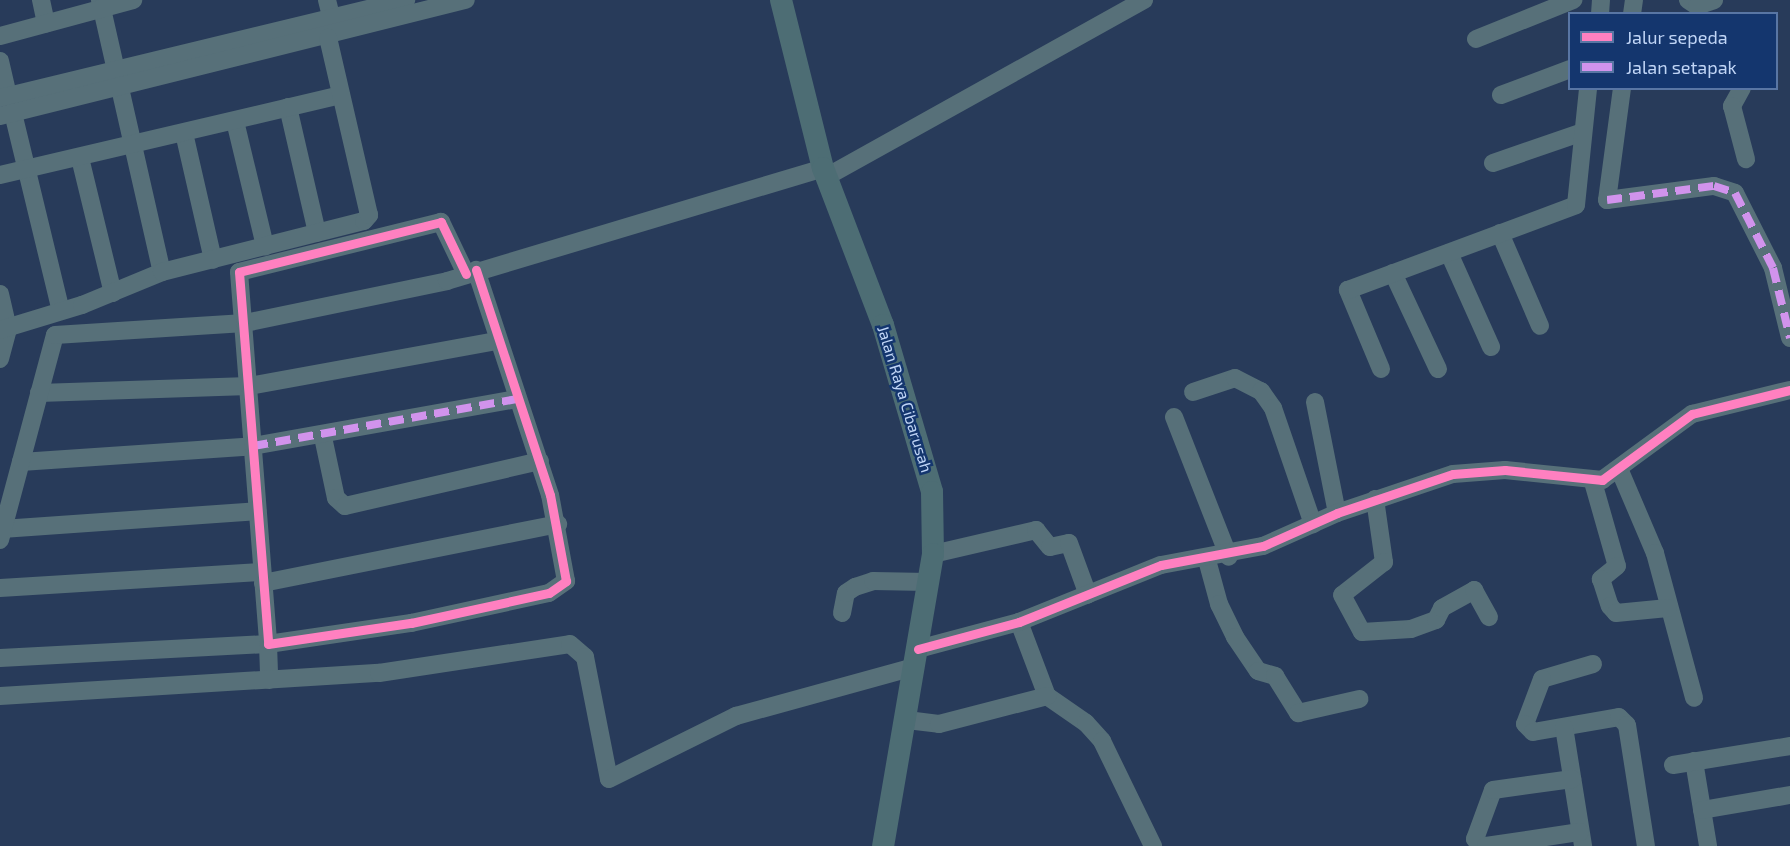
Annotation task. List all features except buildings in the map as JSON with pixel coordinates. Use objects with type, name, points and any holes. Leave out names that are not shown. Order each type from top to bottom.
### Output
[{"type":"main road","name":"Jalan Raya Cibarusah","points":[[781,0],[825,173],[883,325],[928,471],[933,554],[907,720],[883,846]]},
{"type":"street","points":[[41,0],[46,23]]},
{"type":"street","points":[[0,36],[101,4],[133,0]]},
{"type":"street","points":[[4,329],[60,308],[113,293],[162,272],[364,221],[369,215],[340,96],[327,0]]},
{"type":"street","points":[[330,29],[406,0]]},
{"type":"street","points":[[5,106],[330,29],[466,0]]},
{"type":"street","points":[[257,511],[1,534],[55,335],[245,323],[471,272],[825,173],[1144,0]]},
{"type":"street","points":[[1476,39],[1573,0]]},
{"type":"street","points":[[1688,0],[1702,6],[1714,0]]},
{"type":"street","points":[[101,4],[121,79],[162,272]]},
{"type":"street","points":[[0,62],[5,106],[27,168],[60,308]]},
{"type":"street","points":[[1501,95],[1568,69]]},
{"type":"street","points":[[1381,369],[1348,290],[1576,205],[1580,133],[1588,90]]},
{"type":"street","points":[[1622,90],[1607,200],[1713,186],[1735,193],[1773,268],[1789,331]]},
{"type":"street","points":[[1741,90],[1732,106],[1746,159]]},
{"type":"street","points":[[0,175],[340,96]]},
{"type":"street","points":[[288,108],[317,234]]},
{"type":"street","points":[[235,121],[265,246]]},
{"type":"street","points":[[184,133],[213,260]]},
{"type":"street","points":[[1493,163],[1580,133]]},
{"type":"street","points":[[80,158],[113,293]]},
{"type":"street","points":[[0,658],[268,644],[411,623],[549,593],[566,581],[558,524],[540,461],[471,272],[441,222],[242,268],[268,644],[269,680]]},
{"type":"street","points":[[1500,233],[1540,326]]},
{"type":"street","points":[[1449,253],[1491,347]]},
{"type":"street","points":[[1394,273],[1438,369]]},
{"type":"street","points":[[0,294],[4,329],[0,359]]},
{"type":"street","points":[[39,393],[249,386],[497,341]]},
{"type":"street","points":[[1193,392],[1235,378],[1257,387],[1273,408],[1313,524]]},
{"type":"street","points":[[0,696],[379,673],[570,644],[585,657],[609,779],[736,716],[1019,622],[1161,565],[1229,557],[1375,499],[1476,470],[1593,482],[1620,471],[1692,414],[1790,390]]},
{"type":"street","points":[[21,462],[253,446],[322,437],[518,399]]},
{"type":"street","points":[[1315,402],[1337,513]]},
{"type":"street","points":[[1174,417],[1229,557]]},
{"type":"street","points":[[322,437],[336,498],[345,506],[540,461]]},
{"type":"street","points":[[1620,471],[1655,553],[1694,698]]},
{"type":"street","points":[[1593,482],[1617,566],[1601,579],[1610,606],[1616,613],[1668,608]]},
{"type":"street","points":[[1375,499],[1384,562],[1342,595],[1359,629],[1411,629],[1436,620],[1442,608],[1474,590],[1489,617]]},
{"type":"street","points":[[0,588],[263,577],[558,524]]},
{"type":"street","points":[[933,554],[1036,530],[1050,548],[1069,543],[1089,594]]},
{"type":"street","points":[[1207,560],[1219,604],[1235,637],[1258,671],[1275,676],[1298,713],[1359,699]]},
{"type":"street","points":[[842,613],[846,594],[855,587],[873,581],[928,582]]},
{"type":"street","points":[[1019,622],[1047,696],[1086,723],[1102,741],[1153,846]]},
{"type":"street","points":[[1593,664],[1550,675],[1533,691],[1525,724],[1533,732],[1619,717],[1627,725],[1646,846]]},
{"type":"street","points":[[907,720],[939,724],[1047,696]]},
{"type":"street","points":[[1564,727],[1582,839],[1484,846],[1475,839],[1493,790],[1572,779]]},
{"type":"street","points":[[1673,765],[1790,746]]},
{"type":"street","points":[[1694,761],[1708,846]]},
{"type":"street","points":[[1702,810],[1790,795]]},
{"type":"marked path","points":[[1607,200],[1714,186],[1735,193],[1773,268],[1790,338]]},
{"type":"marked path","points":[[253,446],[518,399]]},
{"type":"cycle path","points":[[466,274],[441,222],[239,272],[268,644],[411,623],[549,593],[566,581],[550,495],[476,270]]},
{"type":"cycle path","points":[[918,649],[1019,622],[1161,565],[1263,546],[1337,513],[1453,474],[1505,470],[1602,480],[1692,414],[1790,390]]}]
